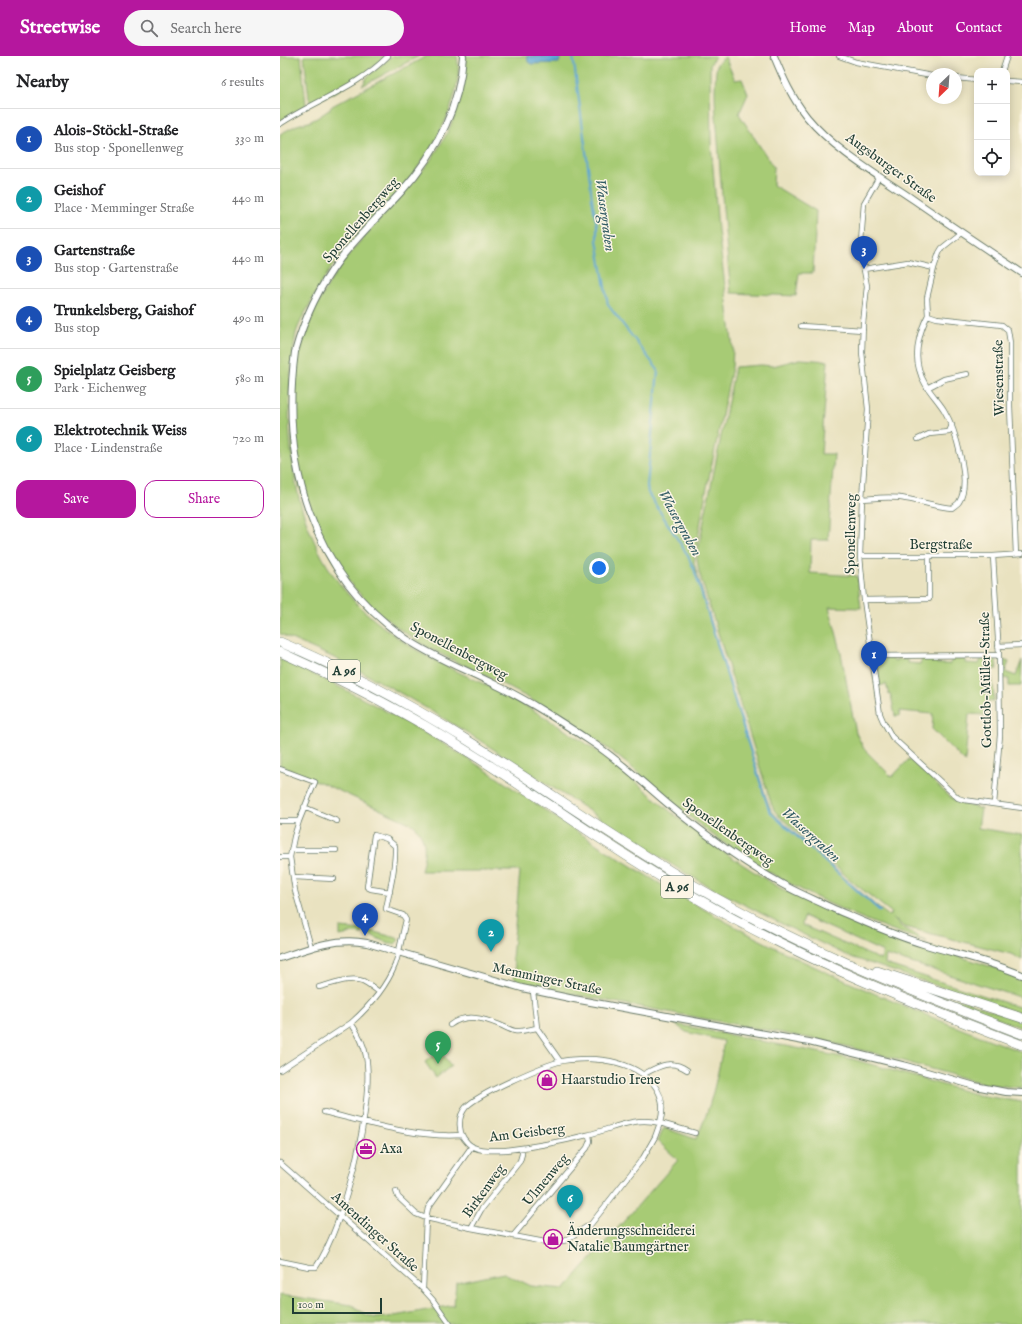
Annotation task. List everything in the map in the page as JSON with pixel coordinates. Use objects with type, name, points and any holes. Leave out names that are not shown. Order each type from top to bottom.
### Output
[{"type":"highway","name":"A 96","points":[[280,642],[332,665],[407,704],[472,743],[694,886],[770,927],[842,962],[1022,1034]]},
{"type":"highway","name":"A 96","points":[[280,652],[361,690],[438,733],[476,756],[618,850],[700,900],[741,922],[798,952],[910,1001],[1022,1045]]},
{"type":"highway","name":"A 96","points":[[842,962],[890,974],[1022,1018]]},
{"type":"street","points":[[280,124],[364,77],[379,66],[388,56]]},
{"type":"street","name":"Sponellenbergweg","points":[[288,444],[287,410],[290,376],[299,340],[312,306],[329,274],[364,231],[403,190],[437,143],[445,128],[455,102],[463,56]]},
{"type":"street","name":"Augsburger Straße","points":[[774,56],[787,87],[808,118],[831,140],[879,177],[1022,273]]},
{"type":"street","points":[[839,56],[856,62],[926,75]]},
{"type":"street","points":[[1003,68],[1007,56]]},
{"type":"street","points":[[962,79],[974,80]]},
{"type":"street","points":[[1010,81],[1022,82]]},
{"type":"street","name":"Sponellenweg","points":[[879,177],[866,199],[864,207],[861,254],[867,289],[862,352],[868,409],[860,556],[864,600],[880,714],[890,734],[958,798],[1022,808]]},
{"type":"street","points":[[862,499],[892,497],[905,498],[944,508],[952,508],[959,502],[962,493],[963,481],[961,457],[957,439],[945,411],[926,388],[919,369],[918,350],[922,328],[928,315],[928,298],[934,268],[942,248],[961,233]]},
{"type":"street","points":[[864,268],[908,262],[934,268]]},
{"type":"street","name":"Wiesenstraße","points":[[928,315],[937,318],[1002,325],[1008,330],[1010,343],[1010,406],[1016,555]]},
{"type":"street","points":[[801,326],[863,330]]},
{"type":"street","points":[[926,388],[944,379],[967,374]]},
{"type":"street","points":[[918,439],[929,434],[949,432],[952,425]]},
{"type":"street","name":"Sponellenbergweg","points":[[292,473],[298,496],[311,530],[330,563],[363,603],[377,616],[406,638],[451,664],[512,693],[586,738],[612,756],[668,804],[711,837],[785,886],[845,914],[906,939],[995,964],[1022,975]]},
{"type":"street","name":"Bergstraße","points":[[860,556],[993,556],[1022,554]]},
{"type":"street","points":[[864,600],[929,599],[929,556]]},
{"type":"street","name":"Gottlob-Müller-Straße","points":[[993,556],[999,655],[1000,735],[994,804]]},
{"type":"street","points":[[998,646],[1022,645]]},
{"type":"street","points":[[872,656],[999,655]]},
{"type":"street","points":[[280,769],[315,782],[299,821],[290,858],[295,890],[310,947]]},
{"type":"street","points":[[304,807],[337,821]]},
{"type":"street","points":[[280,821],[299,821]]},
{"type":"street","points":[[280,1070],[351,1023],[379,992],[394,967],[406,920],[403,915],[386,909],[390,892],[396,860],[395,846],[387,839],[374,835],[367,887],[390,892]]},
{"type":"street","points":[[292,850],[336,850]]},
{"type":"street","points":[[280,857],[290,858]]},
{"type":"street","points":[[294,878],[334,879]]},
{"type":"street","name":"Memminger Straße","points":[[280,958],[310,947],[340,941],[359,941],[399,951],[493,981],[533,991],[809,1042],[906,1066],[983,1088],[1022,1093]]},
{"type":"street","points":[[319,987],[350,980],[357,980],[362,981],[379,992]]},
{"type":"street","points":[[533,991],[537,1028],[560,1061]]},
{"type":"street","points":[[450,1025],[456,1020],[467,1017],[489,1021],[513,1031],[537,1028]]},
{"type":"street","points":[[280,1261],[316,1267],[322,1259],[340,1215],[352,1173],[363,1122],[367,1084],[367,1057],[362,1041],[351,1023]]},
{"type":"street","points":[[324,1112],[404,1131],[440,1135],[462,1135],[460,1117],[469,1105],[508,1083],[560,1061],[589,1059],[610,1060],[644,1074],[652,1082],[660,1096],[663,1111],[655,1137],[643,1158],[591,1224],[564,1241],[545,1242],[471,1228]]},
{"type":"street","points":[[644,1074],[668,1064],[678,1065],[687,1070]]},
{"type":"street","name":"Am Geisberg","points":[[462,1135],[472,1146],[488,1150],[522,1148],[557,1142],[589,1135],[634,1121],[651,1120],[695,1133]]},
{"type":"street","name":"Ulmenweg","points":[[513,1236],[587,1148],[590,1141],[589,1135]]},
{"type":"street","points":[[423,1289],[426,1218],[428,1208],[472,1146]]},
{"type":"street","name":"Birkenweg","points":[[396,1191],[398,1197],[416,1214],[426,1218],[471,1228],[481,1210],[520,1161],[522,1148]]},
{"type":"street","name":"Amendinger Straße","points":[[280,1163],[423,1289],[434,1300],[450,1324]]},
{"type":"green space","points":[[280,56],[301,56],[306,105],[280,121]]},
{"type":"green space","points":[[304,56],[385,56],[351,83],[322,99],[313,102],[310,101],[309,98]]},
{"type":"green space","points":[[392,56],[419,56],[362,86],[368,76]]},
{"type":"green space","points":[[427,56],[457,56],[458,74],[451,107],[430,150],[402,188],[363,227],[337,260],[318,288],[301,320],[296,333],[291,370],[289,407],[290,445],[295,481],[305,517],[319,550],[338,582],[363,610],[401,640],[437,662],[511,697],[584,742],[618,766],[664,807],[710,842],[780,888],[805,900],[878,929],[1022,977],[1022,998],[886,955],[885,964],[1022,1008],[1022,1014],[848,956],[786,926],[708,886],[679,869],[476,738],[428,709],[339,660],[280,634],[280,134],[297,125],[317,118],[329,110],[332,106]],"holes":[[[804,916],[883,952],[881,960],[802,925]]]},
{"type":"green space","points":[[466,56],[715,56],[710,65],[711,143],[718,230],[733,349],[732,367],[706,492],[694,563],[727,676],[766,797],[771,810],[778,818],[876,906],[889,916],[892,913],[854,883],[774,810],[699,572],[697,559],[735,367],[761,365],[773,366],[800,359],[828,361],[821,454],[834,454],[828,540],[811,540],[810,573],[857,576],[861,608],[829,607],[839,643],[856,733],[864,749],[892,777],[909,759],[957,802],[981,809],[978,828],[1022,835],[1022,960],[1011,954],[905,927],[891,917],[903,928],[927,942],[898,932],[814,896],[760,867],[710,833],[625,762],[596,740],[525,696],[433,650],[404,632],[378,612],[354,588],[334,561],[300,488],[294,462],[292,436],[294,393],[296,370],[301,346],[317,305],[339,268],[367,233],[421,173],[451,126],[461,92]]},
{"type":"green space","points":[[725,57],[735,80],[742,79],[748,94],[739,114],[774,168],[773,185],[816,211],[813,273],[799,273],[796,296],[731,293],[715,102],[717,64]]},
{"type":"green space","points":[[280,659],[352,693],[444,744],[620,859],[734,926],[814,967],[896,1003],[1022,1052],[1022,1088],[985,1084],[874,1053],[820,1040],[560,992],[518,982],[514,977],[515,966],[512,959],[520,871],[421,871],[424,858],[424,847],[422,836],[414,825],[280,765]]},
{"type":"green space","points":[[878,659],[893,659],[896,661],[896,659],[908,660],[908,663],[920,664],[922,659],[937,659],[937,664],[950,664],[952,659],[965,659],[965,663],[979,664],[981,659],[996,660],[997,669],[992,670],[994,701],[988,701],[987,715],[969,714],[965,762],[932,729],[933,714],[900,711],[899,716],[895,716],[891,695],[889,695],[886,684],[879,686]]},
{"type":"green space","points":[[1003,660],[1009,662],[1005,672],[1016,676],[1022,660],[1021,686],[1009,686],[1009,679],[1003,678]]},
{"type":"green space","points":[[340,928],[363,930],[362,934],[353,933],[340,936]]},
{"type":"green space","points":[[367,930],[397,938],[399,940],[395,944],[389,944],[365,932]]},
{"type":"green space","points":[[944,998],[965,1001],[1022,1021],[1022,1028]]},
{"type":"green space","points":[[675,1024],[852,1059],[978,1095],[1022,1102],[1022,1324],[280,1324],[280,1295],[352,1305],[365,1314],[375,1318],[389,1317],[454,1305],[456,1283],[504,1273],[531,1286],[564,1289],[678,1160],[658,1141],[664,1128],[696,1139],[701,1128],[713,1091],[724,1041],[686,1032]]},
{"type":"green space","points":[[440,1051],[451,1066],[436,1078],[425,1062]]},
{"type":"water","points":[[527,56],[561,56],[559,63],[531,64],[528,62]]},
{"type":"waterway","name":"Wassergraben","points":[[573,56],[597,226],[597,240],[608,305],[658,370],[647,486],[648,493],[687,554],[694,569],[768,807],[772,814],[880,911]]},
{"type":"place","name":"Gartenstraße","points":[[864,269]]},
{"type":"place","name":"Alois-Stöckl-Straße","points":[[874,674]]},
{"type":"place","name":"Trunkelsberg, Gaishof","points":[[365,936]]},
{"type":"place","name":"Geishof","points":[[491,952]]},
{"type":"place","name":"Spielplatz Geisberg","points":[[438,1064]]},
{"type":"place","name":"Haarstudio Irene","points":[[547,1080]]},
{"type":"place","name":"Axa","points":[[366,1149]]},
{"type":"place","name":"Elektrotechnik Weiss","points":[[570,1218]]},
{"type":"place","name":"Änderungsschneiderei Natalie Baumgärtner","points":[[553,1239]]}]
